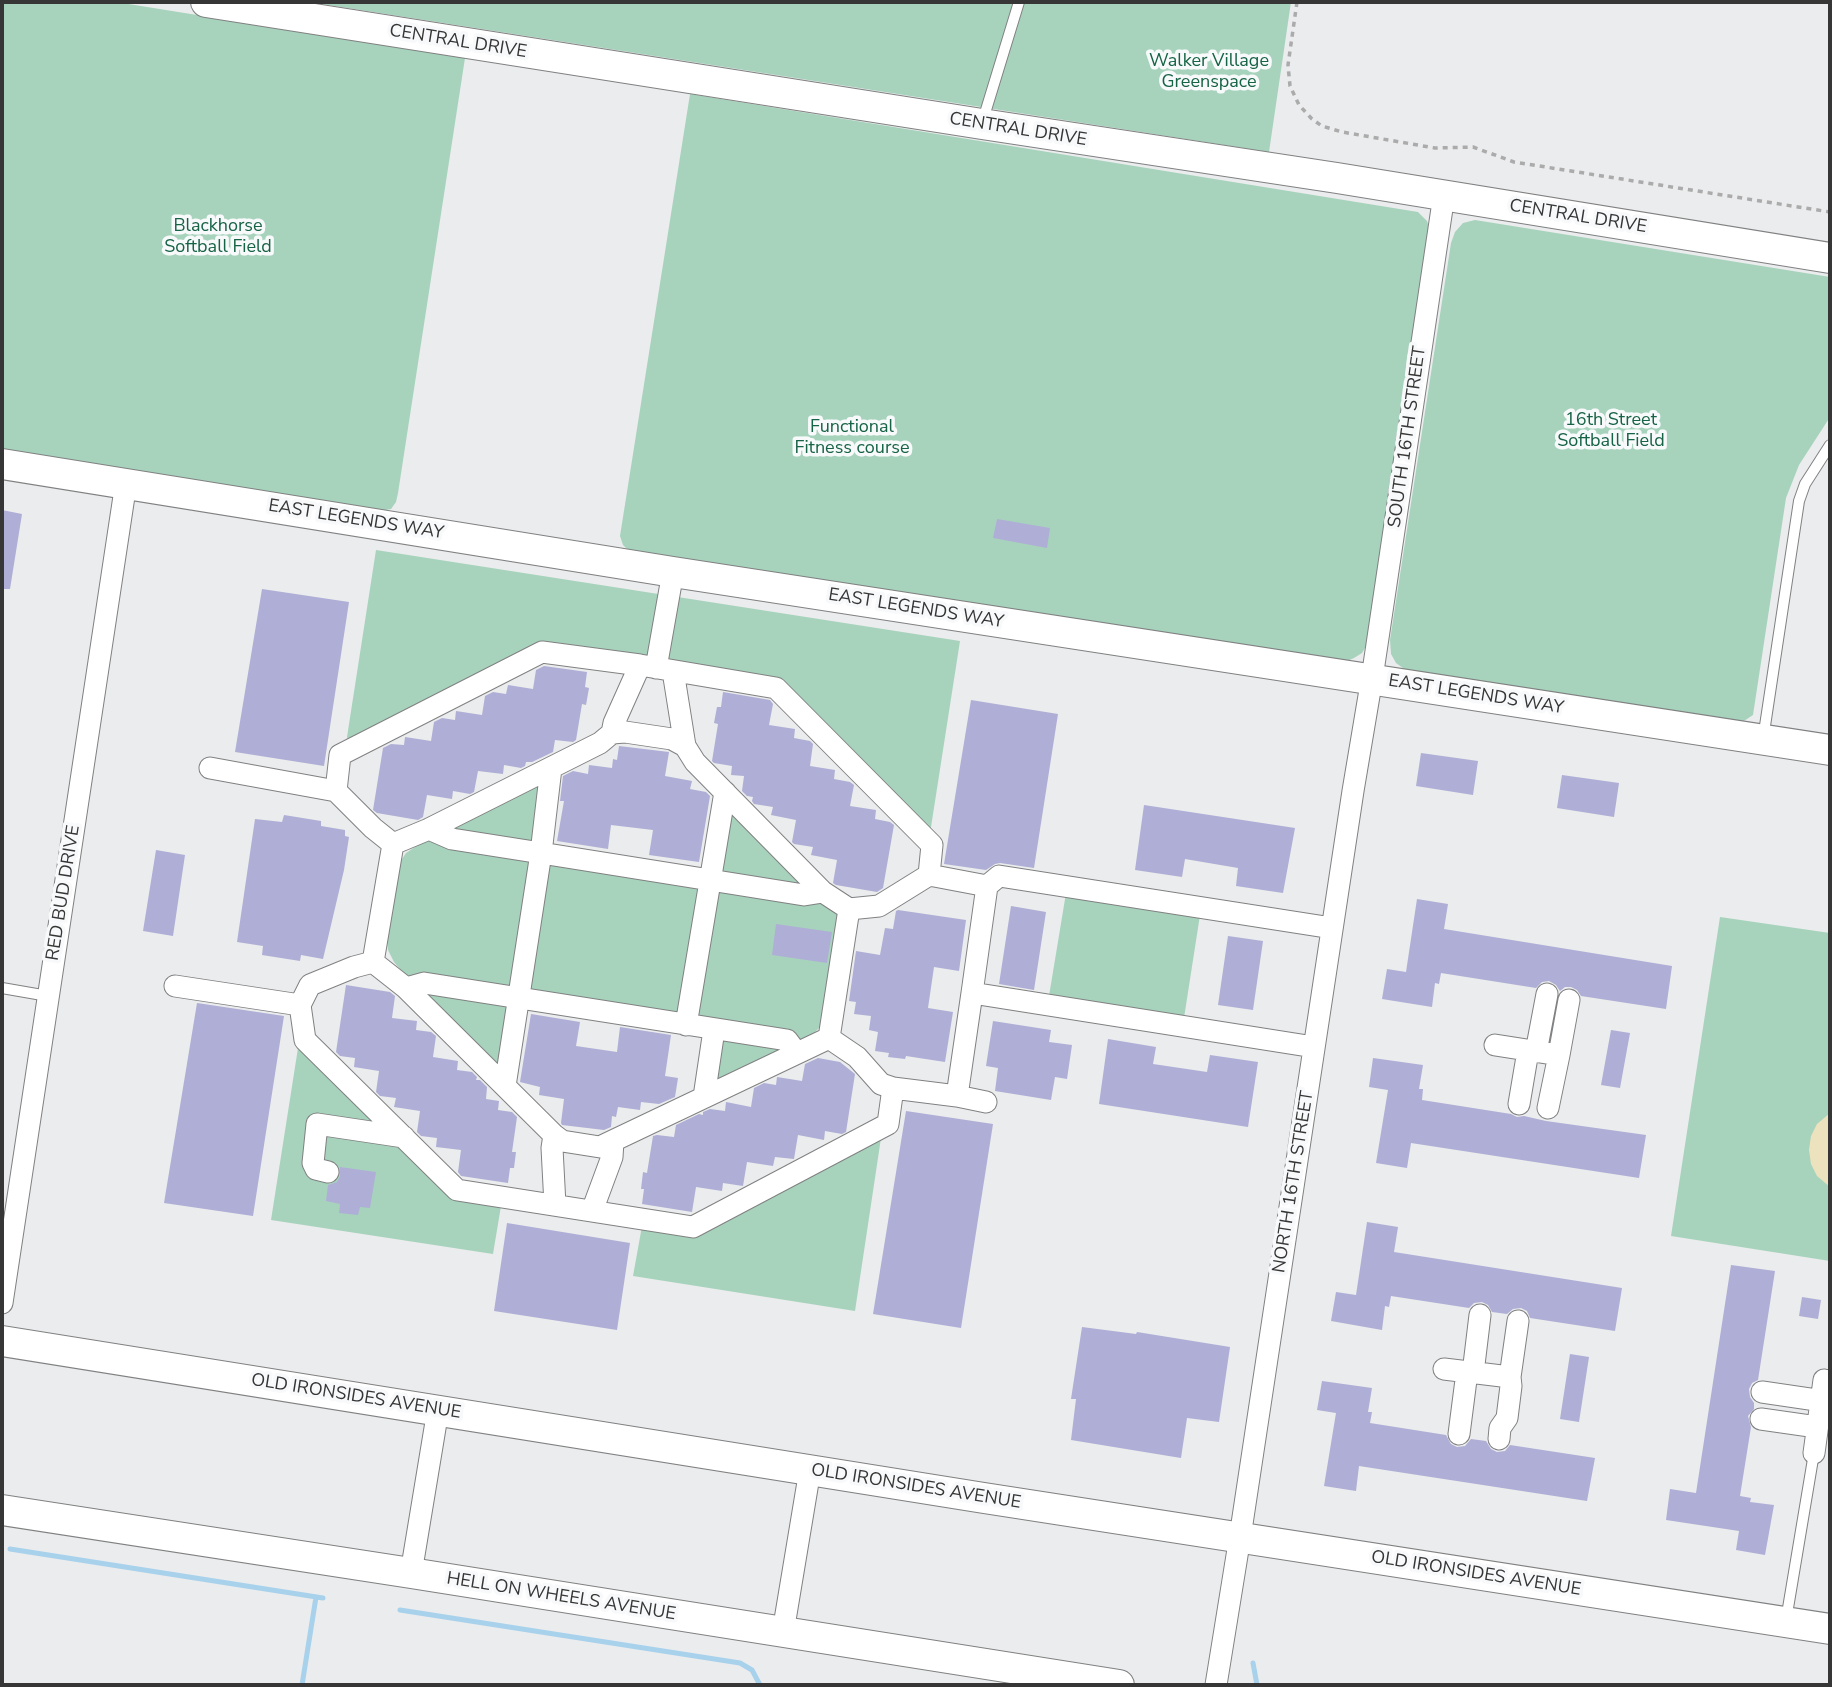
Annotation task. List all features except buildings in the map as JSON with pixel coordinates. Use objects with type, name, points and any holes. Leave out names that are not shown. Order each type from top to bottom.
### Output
[{"type":"street","name":"CENTRAL DRIVE","points":[[206,2],[1444,195],[1830,258]]},
{"type":"street","name":"SOUTH 16TH STREET","points":[[1373,678],[1444,195]]},
{"type":"street","name":"EAST LEGENDS WAY","points":[[2,464],[673,572],[1830,750]]},
{"type":"street","name":"RED BUD DRIVE","points":[[2,1303],[126,483]]},
{"type":"street","points":[[612,733],[614,723],[656,668],[673,572]]},
{"type":"street","points":[[335,791],[340,755],[542,652],[656,668],[776,688],[932,845],[929,875]]},
{"type":"street","points":[[656,668],[685,746],[695,762],[822,892],[849,909],[878,906],[929,875],[987,886]]},
{"type":"street","name":"NORTH 16TH STREET","points":[[1216,1685],[1353,790],[1373,678]]},
{"type":"street","points":[[393,844],[551,768],[600,743],[612,733],[625,732],[672,739],[685,746]]},
{"type":"street","points":[[210,768],[335,791],[393,844]]},
{"type":"street","points":[[505,1086],[541,853],[551,768]]},
{"type":"street","points":[[686,1025],[725,792]]},
{"type":"street","points":[[429,829],[452,839],[804,895],[822,892]]},
{"type":"street","points":[[373,962],[393,844]]},
{"type":"street","points":[[957,1096],[987,886],[999,876],[1063,883],[1332,928]]},
{"type":"street","points":[[829,1038],[849,909]]},
{"type":"street","points":[[373,962],[406,988],[562,1141],[600,1147],[829,1038]]},
{"type":"street","points":[[373,962],[310,985],[300,1005],[305,1040],[457,1190],[693,1227],[888,1124],[893,1088]]},
{"type":"street","points":[[406,988],[424,983],[787,1040],[796,1052]]},
{"type":"street","points":[[175,986],[300,1005]]},
{"type":"street","points":[[972,993],[1314,1047]]},
{"type":"street","points":[[1519,1104],[1547,994]]},
{"type":"street","points":[[1548,1108],[1569,1000]]},
{"type":"street","points":[[704,1097],[714,1030]]},
{"type":"street","points":[[829,1038],[857,1057],[881,1084],[986,1102]]},
{"type":"street","points":[[1495,1045],[1559,1055]]},
{"type":"street","points":[[328,1172],[316,1169],[313,1163],[317,1124],[404,1138]]},
{"type":"street","points":[[554,1135],[552,1148],[555,1205]]},
{"type":"street","points":[[592,1211],[612,1157],[613,1141]]},
{"type":"street","points":[[1459,1434],[1480,1315]]},
{"type":"street","points":[[1499,1438],[1500,1428],[1507,1418],[1518,1321]]},
{"type":"street","name":"OLD IRONSIDES AVENUE","points":[[2,1342],[1830,1629]]},
{"type":"street","points":[[1444,1369],[1510,1377]]},
{"type":"street","points":[[1814,1453],[1817,1427],[1826,1401],[1824,1380],[1830,1381]]},
{"type":"street","points":[[1762,1392],[1826,1401]]},
{"type":"street","points":[[411,1573],[438,1410]]},
{"type":"street","points":[[1761,1419],[1817,1427]]},
{"type":"street","points":[[783,1632],[810,1470]]},
{"type":"street","name":"HELL ON WHEELS AVENUE","points":[[2,1510],[1119,1685]]},
{"type":"lane","points":[[982,124],[1019,2]]},
{"type":"lane","points":[[1762,740],[1799,501],[1805,484],[1830,445]]},
{"type":"lane","points":[[2,988],[48,996]]},
{"type":"lane","points":[[1785,1622],[1814,1453]]},
{"type":"path","points":[[1297,2],[1288,65],[1290,86],[1299,105],[1322,126],[1435,148],[1473,147],[1514,162],[1830,212]]},
{"type":"green space","name":"Blackhorse Softball Field","points":[[2,2],[116,2],[465,58],[398,493],[391,509],[380,511],[2,451]]},
{"type":"green space","name":"Walker Village Greenspace","points":[[309,2],[1291,2],[1269,152]]},
{"type":"green space","name":"Functional Fitness course","points":[[690,94],[1418,212],[1427,221],[1431,233],[1366,646],[1362,653],[1345,662],[629,551],[620,536]]},
{"type":"green space","name":"16th Street Softball Field","points":[[1475,220],[1830,277],[1830,417],[1799,465],[1786,498],[1753,715],[1740,723],[1407,671],[1396,663],[1391,654],[1390,640],[1451,243],[1455,232],[1463,223]]},
{"type":"green space","points":[[376,550],[960,641],[930,830],[774,680],[544,644],[348,740]]},
{"type":"green space","points":[[542,778],[534,857],[715,886],[727,806],[808,881],[837,914],[839,927],[821,1026],[784,1051],[716,1084],[721,1023],[515,990],[500,1070],[422,995],[394,962],[388,950],[387,939],[398,865],[406,853],[448,825]]},
{"type":"green space","points":[[1066,893],[1200,915],[1184,1018],[1049,996]]},
{"type":"green space","points":[[1720,917],[1830,933],[1830,1261],[1671,1236]]},
{"type":"green space","points":[[298,1048],[456,1196],[501,1206],[493,1254],[271,1220]]},
{"type":"green space","points":[[881,1138],[855,1311],[633,1276],[642,1226],[691,1233]]},
{"type":"sand","points":[[1830,1113],[1830,1187],[1817,1176],[1811,1164],[1809,1150],[1811,1136],[1817,1124]]},
{"type":"waterway","points":[[10,1549],[323,1598]]},
{"type":"waterway","points":[[302,1685],[316,1597]]},
{"type":"waterway","points":[[400,1610],[740,1663],[752,1670],[760,1685]]},
{"type":"waterway","points":[[1253,1663],[1257,1685]]}]
